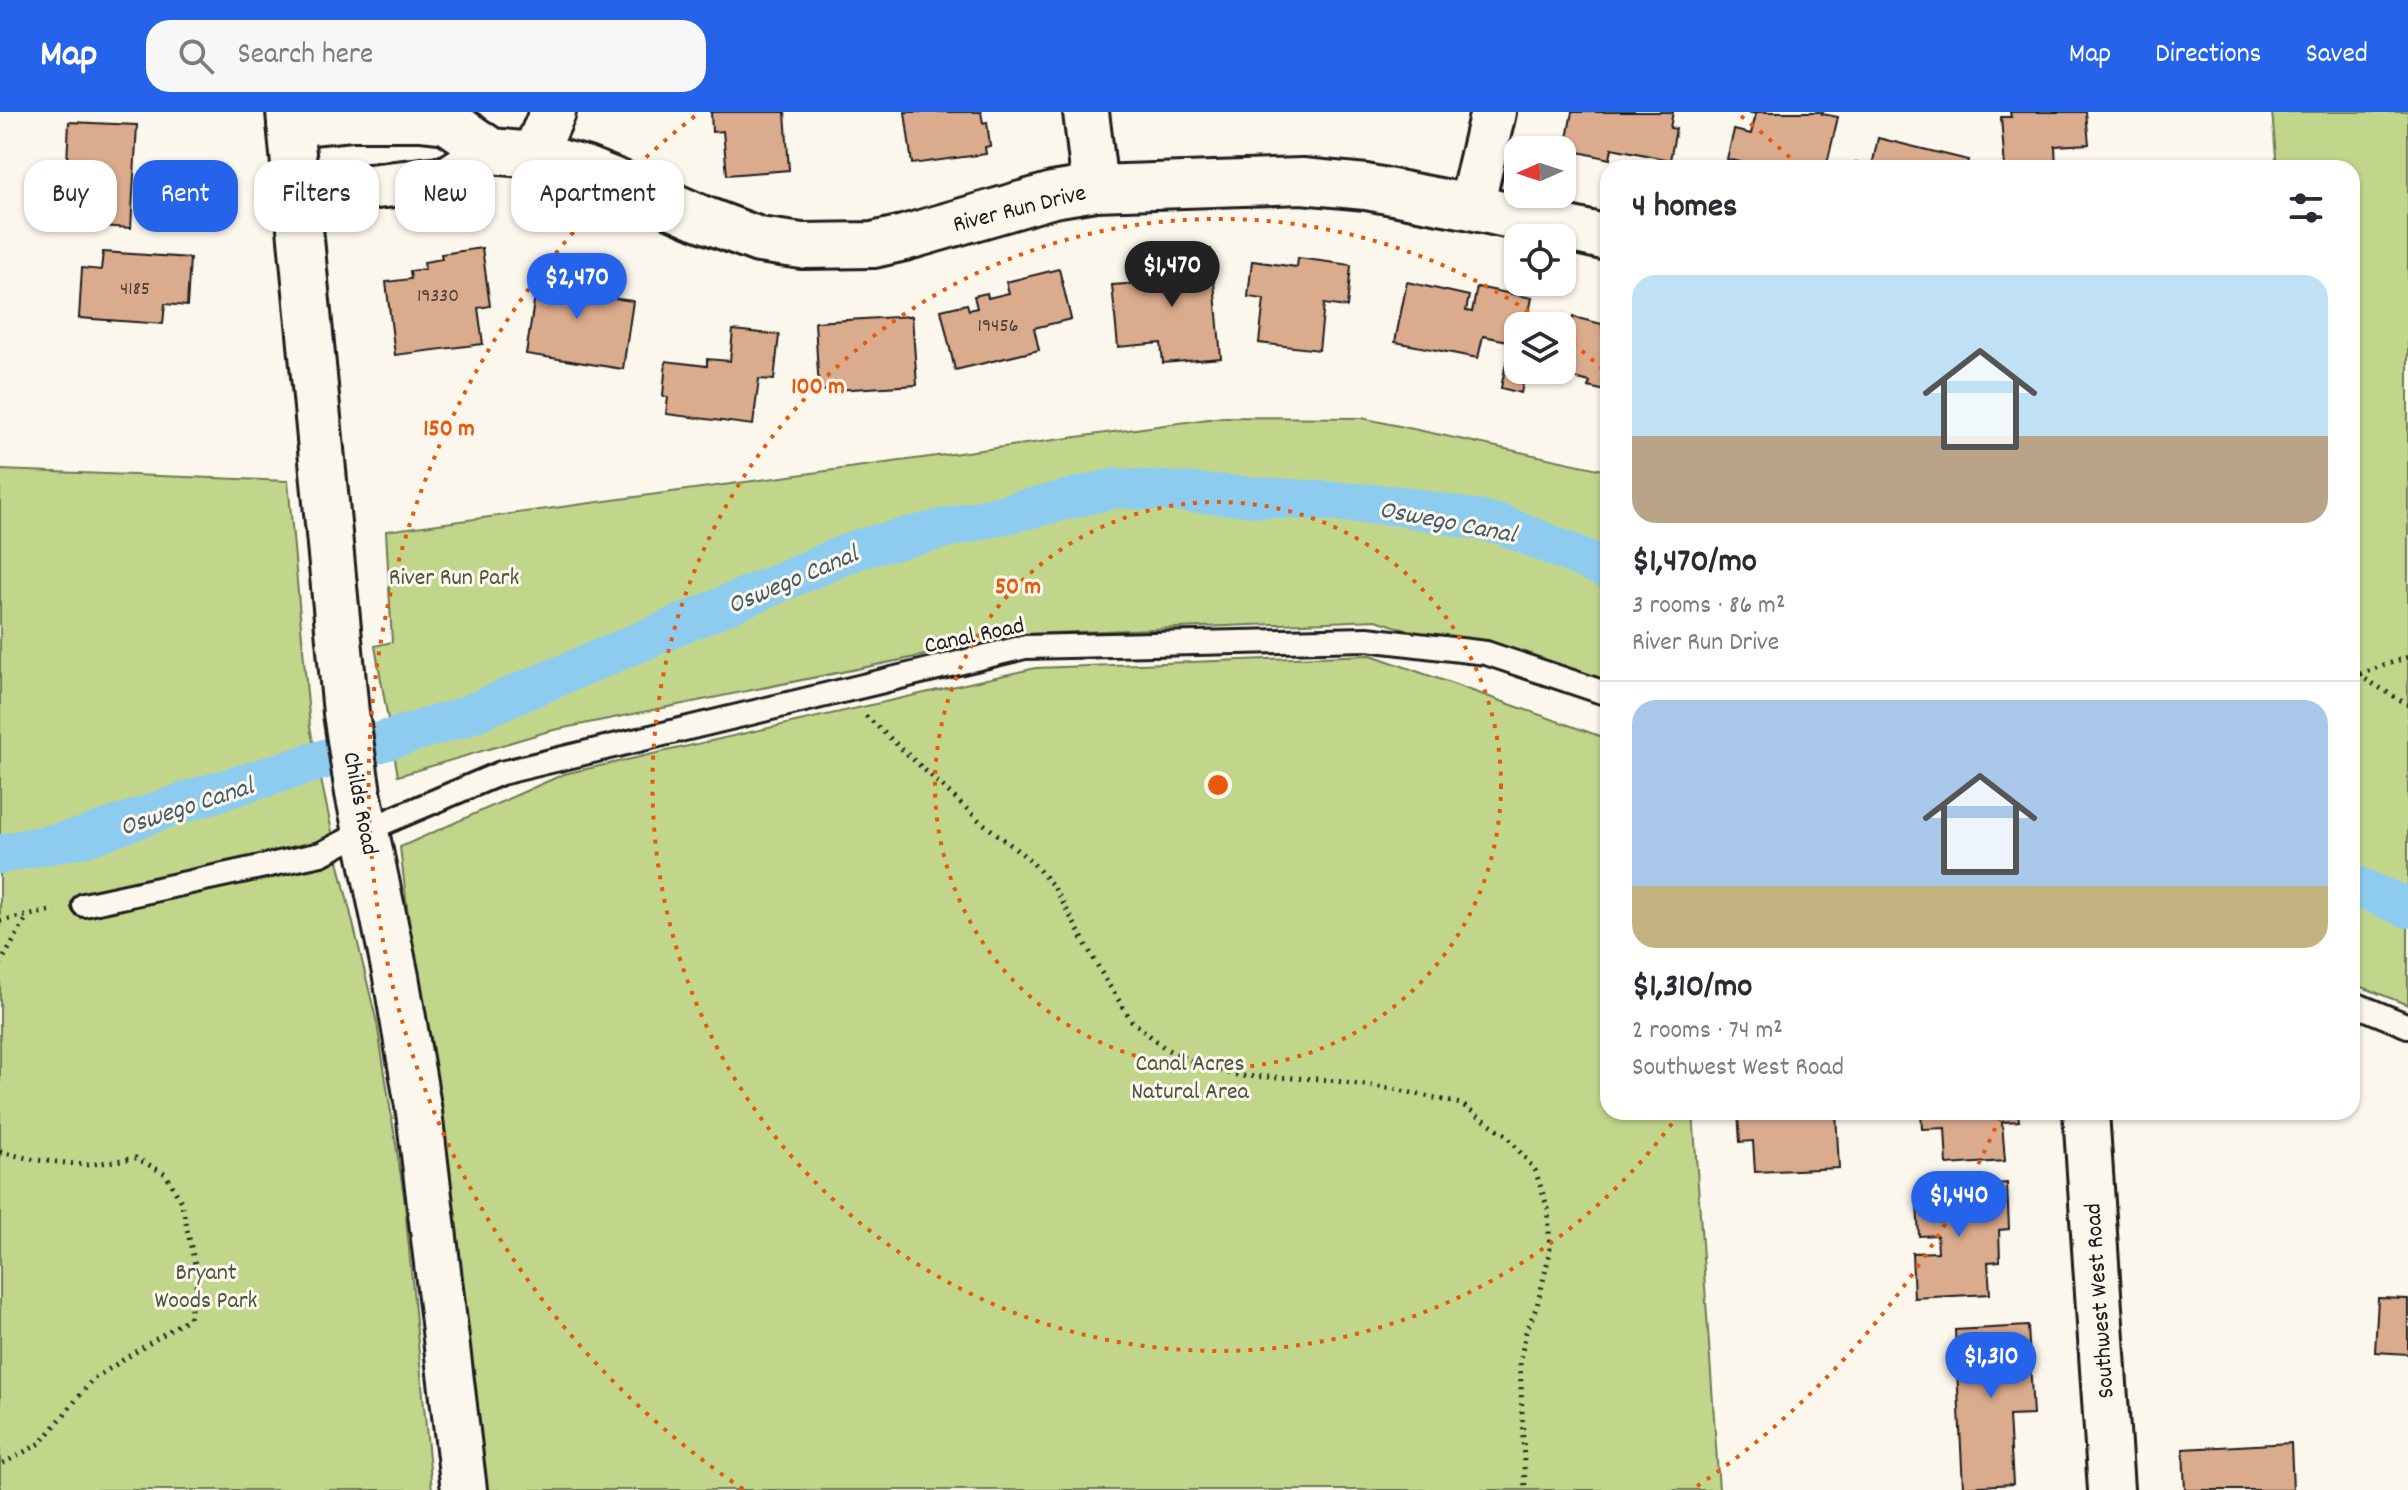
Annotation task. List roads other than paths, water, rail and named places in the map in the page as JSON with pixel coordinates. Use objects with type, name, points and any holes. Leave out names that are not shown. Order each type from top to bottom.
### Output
[{"type":"street","points":[[534,155],[553,112]]},
{"type":"street","points":[[1086,112],[1095,188]]},
{"type":"street","points":[[1471,207],[1493,112]]},
{"type":"street","name":"River Run Drive","points":[[289,118],[420,118],[447,121],[491,151],[534,155],[584,169],[759,240],[802,246],[873,245],[1053,195],[1095,188],[1302,181],[1366,187],[1600,236]]},
{"type":"street","name":"Childs Road","points":[[289,118],[293,160]]},
{"type":"street","points":[[379,186],[449,178],[491,151]]},
{"type":"street","name":"Childs Road","points":[[299,232],[346,713],[419,1112],[464,1490]]},
{"type":"street","name":"Southwest West Road","points":[[2087,1120],[2111,1490]]},
{"type":"lane","name":"Canal Road","points":[[84,905],[321,854],[363,812],[501,773],[1025,647],[1367,639],[1486,653],[1600,691]]},
{"type":"lane","points":[[2360,1006],[2408,1026]]},
{"type":"waterway","name":"Oswego Canal","points":[[0,854],[85,837],[197,798],[463,717],[858,549],[1116,488],[1402,506],[1503,525],[1600,566]]},
{"type":"waterway","name":"Oswego Canal","points":[[2360,887],[2408,908]]},
{"type":"park label","name":"River Run Park","points":[[454,576]]},
{"type":"park label","name":"Canal Acres Natural Area","points":[[1190,1076]]},
{"type":"park label","name":"Bryant Woods Park","points":[[206,1285]]}]
